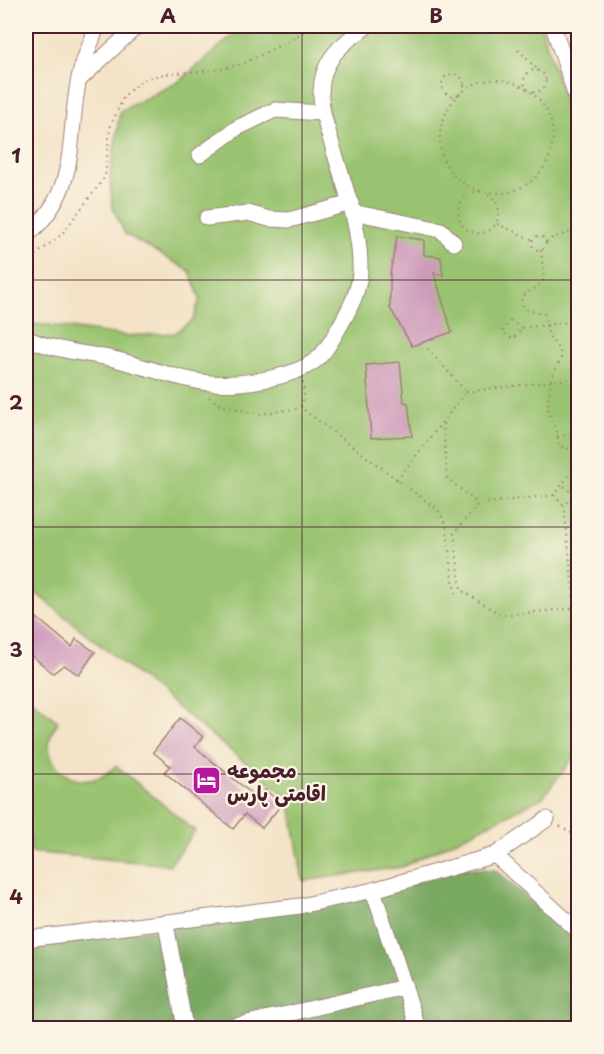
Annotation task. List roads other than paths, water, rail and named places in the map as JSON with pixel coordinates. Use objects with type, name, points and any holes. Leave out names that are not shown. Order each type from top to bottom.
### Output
[{"type":"street","points":[[26,236],[51,209],[63,189],[69,164],[78,81],[98,26]]},
{"type":"street","points":[[78,81],[137,26]]},
{"type":"street","points":[[26,338],[46,347],[118,360],[204,382],[253,382],[286,375],[317,359],[334,336],[358,290],[359,251],[351,208],[322,113],[323,74],[332,55],[350,37],[367,26]]},
{"type":"street","points":[[553,26],[579,103]]},
{"type":"street","points":[[200,155],[237,128],[276,110],[322,113]]},
{"type":"street","points":[[207,218],[248,213],[269,219],[289,220],[351,208],[441,230],[454,243]]},
{"type":"street","points":[[26,939],[166,924],[300,906],[374,890],[495,855],[547,819]]},
{"type":"street","points":[[495,855],[579,931]]},
{"type":"street","points":[[374,890],[418,1029]]},
{"type":"street","points":[[166,924],[185,1029]]},
{"type":"street","points":[[226,1029],[405,987]]},
{"type":"place","name":"مجموعه اقامتی پارس","points":[[206,781]]}]
